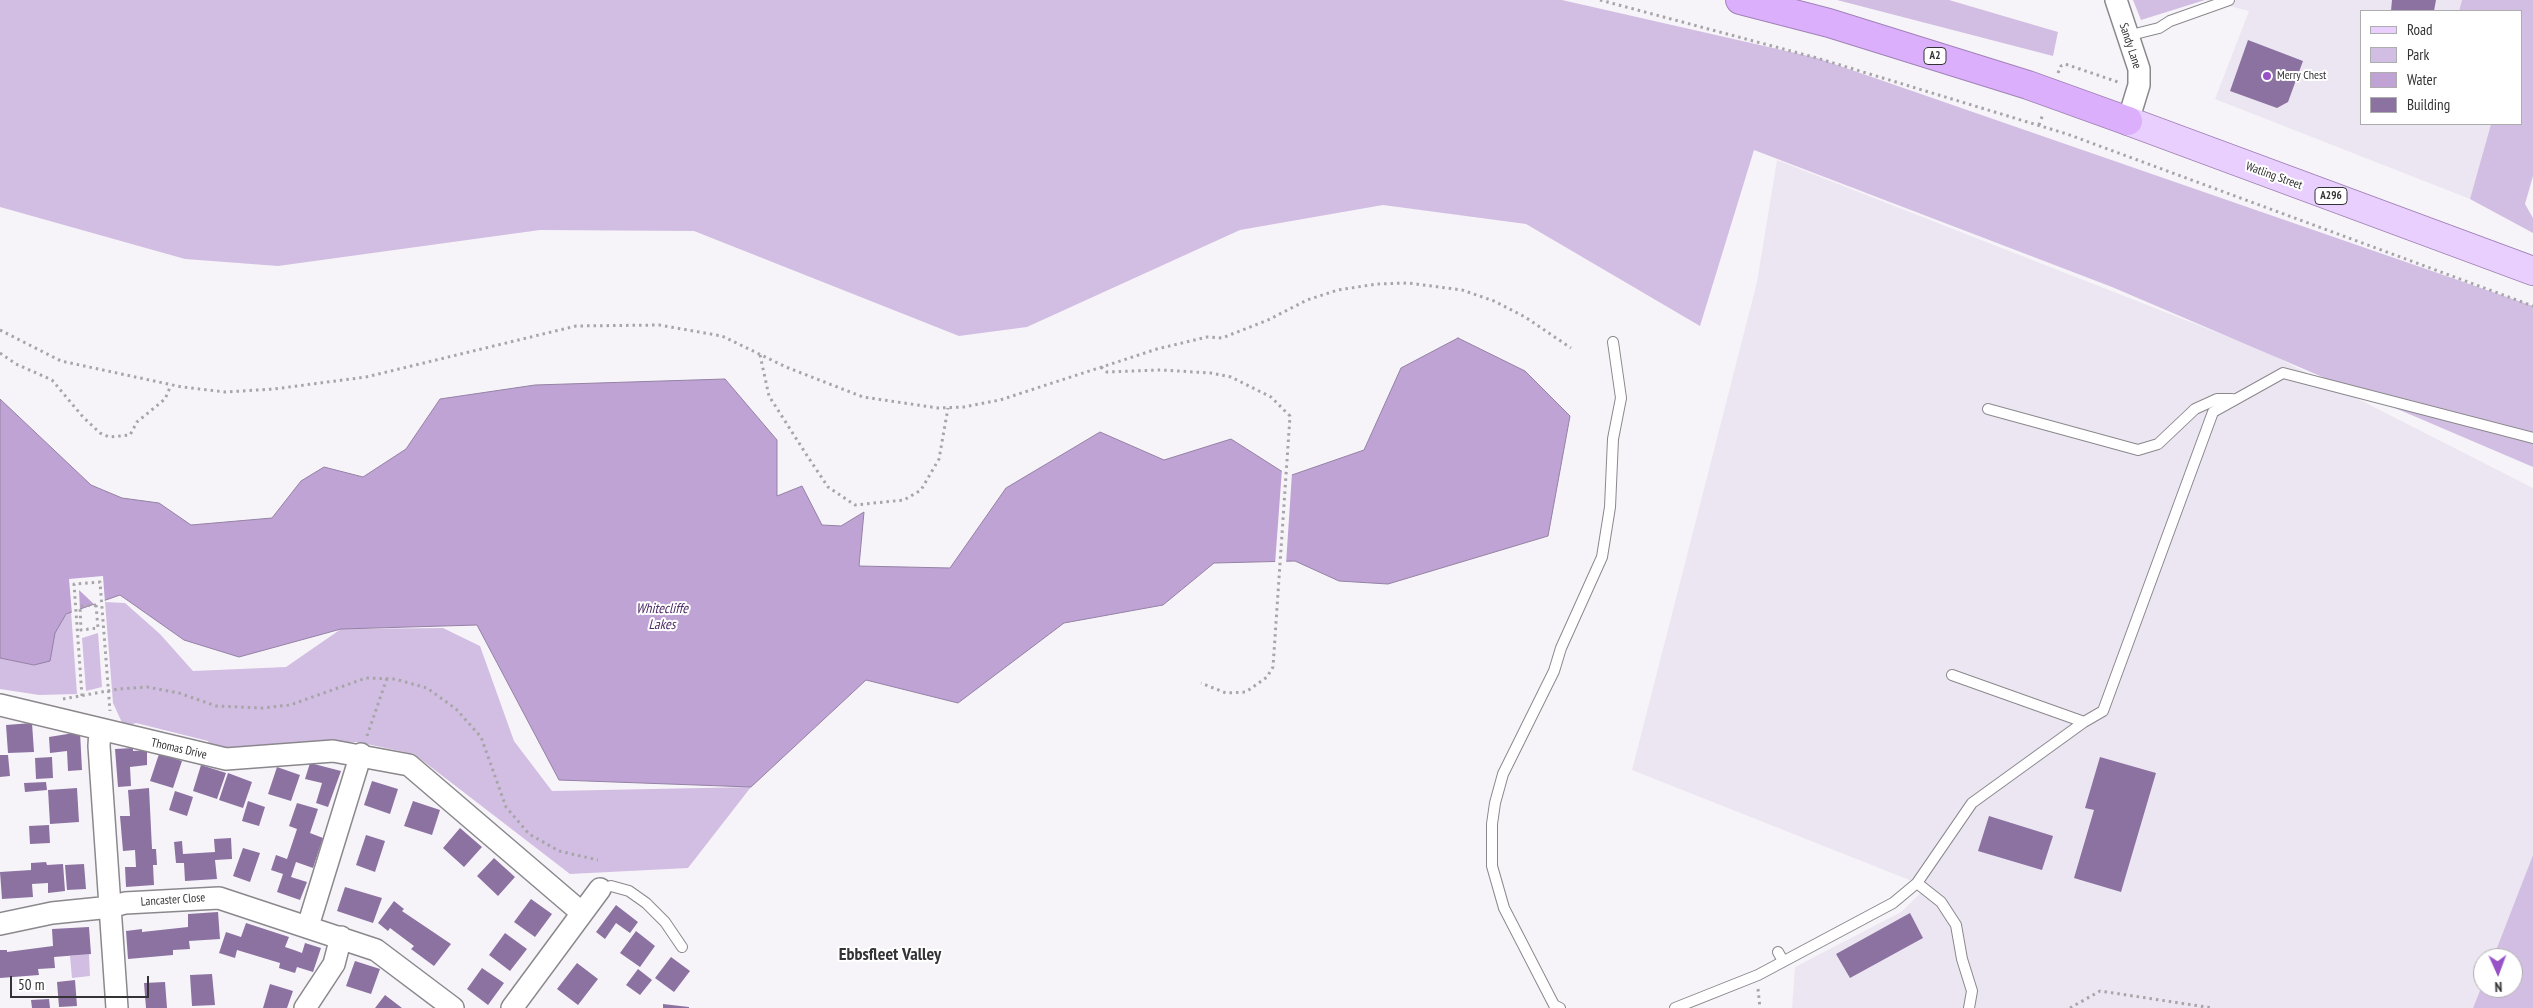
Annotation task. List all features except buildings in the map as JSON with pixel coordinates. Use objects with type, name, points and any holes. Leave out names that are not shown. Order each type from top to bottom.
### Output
[{"type":"highway","name":"A2","points":[[1740,0],[1829,24],[2028,85],[2128,121]]},
{"type":"main road","name":"Watling Street","points":[[2128,121],[2533,271]]},
{"type":"street","name":"Sandy Lane","points":[[2116,0],[2138,66],[2139,80],[2128,121]]},
{"type":"street","name":"Thomas Drive","points":[[0,705],[226,760],[333,751],[361,754],[409,765],[582,913]]},
{"type":"street","points":[[100,729],[99,746],[117,1008]]},
{"type":"street","points":[[308,926],[361,754]]},
{"type":"street","points":[[512,1008],[600,889]]},
{"type":"street","name":"Lancaster Close","points":[[0,924],[52,913],[111,907],[125,903],[216,897],[376,950],[453,1008]]},
{"type":"street","points":[[305,1008],[331,969],[341,937]]},
{"type":"lane","points":[[2127,36],[2160,28],[2170,21],[2229,0]]},
{"type":"lane","points":[[1560,1008],[1554,1005],[1500,896],[1491,858],[1492,816],[1503,774],[1554,671],[1561,648],[1602,557],[1610,513],[1613,439],[1621,398],[1613,342]]},
{"type":"lane","points":[[1675,1008],[1758,975],[1781,957],[1893,903],[1917,884],[1972,802],[2084,722],[2103,711],[2213,412],[2283,373],[2533,438]]},
{"type":"lane","points":[[1988,409],[2138,450],[2158,444],[2195,409],[2207,403],[2237,398]]},
{"type":"lane","points":[[1952,675],[2084,722]]},
{"type":"lane","points":[[1917,884],[1941,902],[1956,925],[1962,959],[1972,991],[1969,1008]]},
{"type":"lane","points":[[600,889],[611,886],[629,891],[646,903],[665,922],[682,947]]},
{"type":"path","points":[[1600,0],[1817,58],[2067,134],[2533,306]]},
{"type":"path","points":[[0,330],[61,361],[171,385],[202,390],[237,392],[345,381],[382,374],[447,356],[576,326],[659,325],[722,336],[760,355],[863,397],[927,407],[948,408],[1005,398],[1157,348],[1207,337],[1222,338],[1268,320],[1307,300],[1338,290],[1408,283],[1462,290],[1494,301],[1525,317],[1571,348]]},
{"type":"path","points":[[0,353],[16,364],[52,380],[83,417],[108,437],[130,435],[137,422],[165,399],[171,385]]},
{"type":"path","points":[[760,355],[769,396],[828,487],[855,505],[904,500],[922,490],[939,459],[948,408]]},
{"type":"path","points":[[1101,367],[1107,372],[1161,370],[1211,373],[1231,377],[1256,388],[1277,401],[1289,414],[1290,423],[1273,667],[1266,677],[1253,689],[1237,694],[1226,693],[1200,683]]},
{"type":"path","points":[[108,691],[100,582],[74,584],[82,696],[147,687],[179,693],[216,706],[262,708],[290,705],[366,678],[387,678],[427,688],[456,709],[481,737],[506,807],[529,834],[558,851],[598,860]]},
{"type":"path","points":[[80,606],[96,606],[98,628],[81,630],[80,606]]},
{"type":"path","points":[[361,754],[387,678]]},
{"type":"path","points":[[2070,1008],[2100,991],[2213,1008]]},
{"type":"shaded area","points":[[2205,0],[2462,0],[2459,10],[2360,10],[2360,125],[2491,125],[2470,199],[2215,99],[2249,11]]},
{"type":"shaded area","points":[[1777,160],[2262,350],[2533,488],[2533,855],[2497,948],[2473,948],[2473,998],[2477,998],[2473,1008],[1792,1008],[1795,967],[1901,912],[1927,887],[1632,770],[1757,282]]},
{"type":"green space","points":[[0,0],[1562,0],[1817,58],[2533,306],[2533,467],[2112,287],[1754,150],[1700,326],[1526,224],[1383,205],[1240,230],[1027,327],[959,336],[694,231],[540,230],[278,266],[185,259],[0,207]]},
{"type":"green space","points":[[1837,0],[1949,0],[2058,32],[2053,56]]},
{"type":"green space","points":[[2133,0],[2205,0],[2141,20]]},
{"type":"green space","points":[[2462,0],[2533,0],[2533,176],[2525,204],[2533,218],[2533,233],[2470,199],[2491,125],[2523,125],[2523,10],[2459,10]]},
{"type":"green space","points":[[105,602],[125,603],[160,634],[193,671],[286,667],[341,629],[443,628],[480,646],[514,741],[552,791],[751,787],[688,868],[570,874],[414,754],[357,742],[230,748],[224,753],[211,749],[208,741],[136,723],[124,727],[113,703]]},
{"type":"green space","points":[[71,611],[77,694],[39,695],[0,689],[0,658],[34,665],[63,617]]},
{"type":"green space","points":[[98,633],[102,687],[86,691],[82,638]]},
{"type":"green space","points":[[2533,855],[2533,1008],[2473,1008],[2477,998],[2523,998],[2523,948],[2497,948]]},
{"type":"green space","points":[[89,954],[90,976],[72,978],[70,956]]},
{"type":"water","name":"Whitecliffe Lakes","points":[[1458,338],[1525,371],[1570,416],[1548,536],[1388,584],[1339,581],[1295,561],[1214,563],[1163,605],[1064,623],[958,703],[866,680],[751,787],[559,780],[477,625],[341,629],[239,657],[184,640],[120,595],[66,614],[55,633],[50,661],[34,665],[0,658],[0,399],[91,485],[122,498],[159,503],[191,525],[272,518],[301,481],[324,467],[363,477],[406,449],[440,399],[535,385],[725,379],[777,440],[777,496],[802,486],[822,525],[841,526],[864,512],[859,566],[950,568],[1006,488],[1100,432],[1164,460],[1231,439],[1289,476],[1364,450],[1401,368]]},
{"type":"pier","points":[[1282,469],[1289,474],[1292,473],[1286,564],[1275,564]]},
{"type":"pier","points":[[103,576],[105,603],[96,606],[79,590],[80,611],[72,614],[69,579]]},
{"type":"place","name":"Merry Chest","points":[[2267,76]]},
{"type":"district","name":"Ebbsfleet Valley","points":[[890,955]]}]
